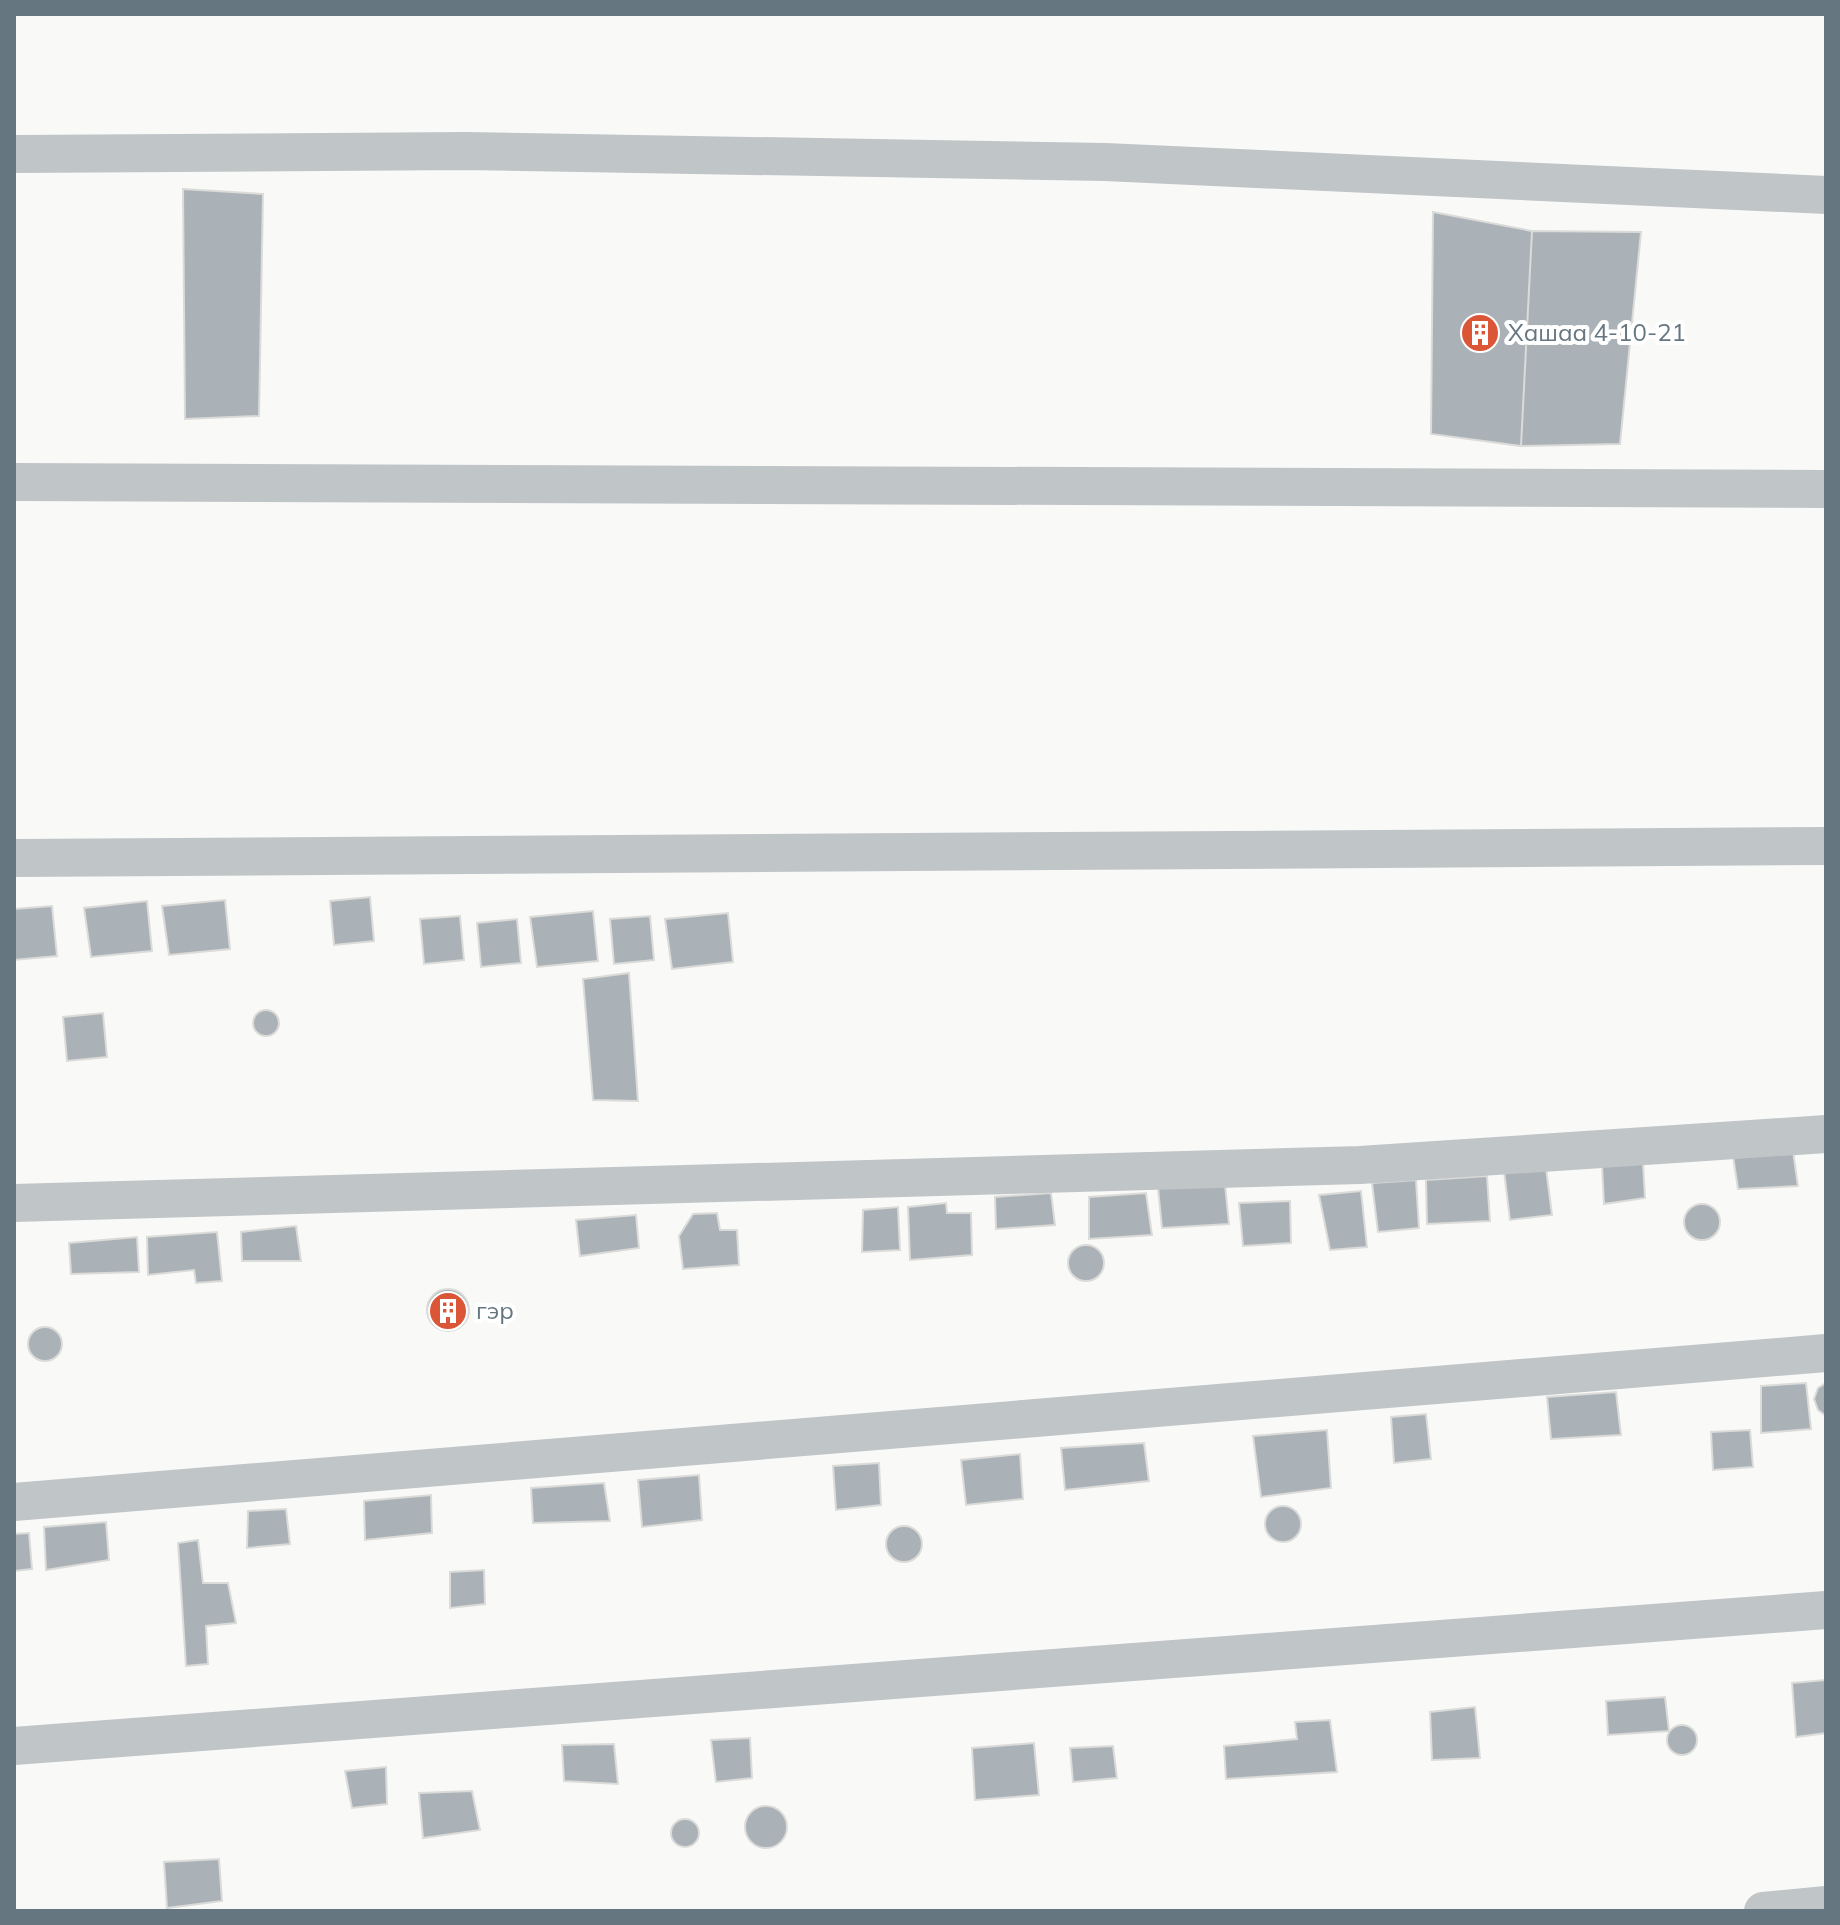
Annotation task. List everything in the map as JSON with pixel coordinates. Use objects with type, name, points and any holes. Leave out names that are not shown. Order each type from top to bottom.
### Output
[{"type":"street","points":[[14,154],[466,151],[1089,162],[1826,195]]},
{"type":"street","points":[[14,482],[1826,489]]},
{"type":"street","points":[[14,858],[1826,846]]},
{"type":"street","points":[[14,1203],[1360,1165],[1826,1134]]},
{"type":"street","points":[[14,1502],[1826,1353]]},
{"type":"street","points":[[14,1746],[1826,1610]]},
{"type":"street","points":[[1763,1911],[1826,1905]]},
{"type":"building","points":[[183,189],[263,194],[259,416],[185,419]]},
{"type":"building","name":"Хашаа 4-10-21","points":[[1433,212],[1532,231],[1521,446],[1431,434]]},
{"type":"building","points":[[1532,231],[1641,232],[1620,444],[1521,446]]},
{"type":"building","points":[[370,897],[374,941],[334,945],[330,901]]},
{"type":"building","points":[[225,900],[230,949],[169,955],[162,906]]},
{"type":"building","points":[[147,901],[152,951],[91,957],[84,908]]},
{"type":"building","points":[[52,906],[57,956],[14,960],[14,909]]},
{"type":"building","points":[[593,911],[598,961],[537,967],[530,917]]},
{"type":"building","points":[[728,913],[733,962],[672,969],[665,919]]},
{"type":"building","points":[[460,916],[464,960],[424,964],[420,919]]},
{"type":"building","points":[[650,916],[654,960],[614,964],[610,919]]},
{"type":"building","points":[[517,919],[521,963],[481,967],[477,923]]},
{"type":"building","points":[[629,973],[638,1101],[593,1100],[583,979]]},
{"type":"building","points":[[266,1010],[275,1014],[279,1023],[275,1032],[266,1036],[257,1032],[253,1023],[257,1014]]},
{"type":"building","points":[[103,1013],[107,1057],[67,1061],[63,1017]]},
{"type":"building","points":[[1793,1151],[1798,1186],[1738,1189],[1733,1156]]},
{"type":"building","points":[[1643,1163],[1645,1198],[1604,1204],[1602,1166]]},
{"type":"building","points":[[1546,1168],[1552,1215],[1510,1220],[1504,1171]]},
{"type":"building","points":[[1487,1176],[1490,1221],[1427,1224],[1426,1180]]},
{"type":"building","points":[[1416,1180],[1419,1228],[1378,1232],[1372,1183]]},
{"type":"building","points":[[1225,1184],[1229,1224],[1162,1228],[1158,1188]]},
{"type":"building","points":[[1361,1191],[1367,1247],[1330,1250],[1319,1195]]},
{"type":"building","points":[[1051,1193],[1055,1225],[996,1229],[995,1197]]},
{"type":"building","points":[[1146,1193],[1152,1235],[1089,1239],[1089,1197]]},
{"type":"building","points":[[1290,1201],[1291,1243],[1243,1246],[1239,1203]]},
{"type":"building","points":[[946,1203],[947,1213],[971,1213],[972,1255],[910,1260],[908,1207]]},
{"type":"building","points":[[1702,1204],[1715,1209],[1720,1222],[1715,1235],[1702,1240],[1689,1235],[1684,1222],[1689,1209]]},
{"type":"building","points":[[898,1207],[900,1250],[862,1252],[863,1210]]},
{"type":"building","points":[[717,1213],[720,1230],[737,1230],[739,1265],[683,1269],[679,1236],[693,1214]]},
{"type":"building","points":[[636,1215],[639,1248],[580,1256],[576,1220]]},
{"type":"building","points":[[296,1226],[301,1261],[242,1261],[241,1232]]},
{"type":"building","points":[[217,1232],[222,1281],[196,1283],[194,1270],[148,1275],[147,1237]]},
{"type":"building","points":[[137,1237],[139,1272],[71,1274],[69,1243]]},
{"type":"building","points":[[1086,1245],[1099,1250],[1104,1263],[1099,1276],[1086,1281],[1073,1276],[1068,1263],[1073,1250]]},
{"type":"building","name":"гэр","points":[[448,1289],[463,1295],[469,1310],[463,1325],[448,1331],[433,1325],[427,1310],[433,1295]]},
{"type":"building","points":[[45,1327],[57,1332],[62,1344],[57,1356],[45,1361],[33,1356],[28,1344],[33,1332]]},
{"type":"building","points":[[1806,1383],[1811,1429],[1761,1433],[1761,1386]]},
{"type":"building","points":[[1826,1383],[1826,1416],[1818,1410],[1814,1399],[1818,1388]]},
{"type":"building","points":[[1616,1392],[1621,1435],[1551,1439],[1547,1397]]},
{"type":"building","points":[[1426,1414],[1431,1459],[1394,1463],[1391,1417]]},
{"type":"building","points":[[1327,1430],[1331,1488],[1261,1497],[1253,1436]]},
{"type":"building","points":[[1750,1430],[1753,1467],[1713,1470],[1711,1432]]},
{"type":"building","points":[[1144,1443],[1149,1481],[1065,1490],[1061,1448]]},
{"type":"building","points":[[1020,1454],[1023,1499],[966,1505],[961,1460]]},
{"type":"building","points":[[879,1463],[881,1505],[836,1510],[833,1466]]},
{"type":"building","points":[[699,1475],[702,1520],[642,1527],[638,1480]]},
{"type":"building","points":[[604,1483],[610,1521],[533,1523],[531,1488]]},
{"type":"building","points":[[431,1495],[432,1533],[365,1540],[364,1501]]},
{"type":"building","points":[[1283,1506],[1296,1511],[1301,1524],[1296,1537],[1283,1542],[1270,1537],[1265,1524],[1270,1511]]},
{"type":"building","points":[[286,1509],[290,1544],[247,1548],[248,1511]]},
{"type":"building","points":[[106,1522],[109,1560],[46,1570],[44,1527]]},
{"type":"building","points":[[904,1526],[917,1531],[922,1544],[917,1557],[904,1562],[891,1557],[886,1544],[891,1531]]},
{"type":"building","points":[[29,1533],[32,1569],[14,1571],[14,1534]]},
{"type":"building","points":[[198,1540],[203,1583],[228,1583],[236,1623],[206,1626],[208,1664],[186,1666],[178,1543]]},
{"type":"building","points":[[484,1570],[485,1604],[450,1608],[450,1572]]},
{"type":"building","points":[[1826,1680],[1826,1733],[1796,1737],[1792,1683]]},
{"type":"building","points":[[1665,1697],[1669,1731],[1608,1735],[1606,1701]]},
{"type":"building","points":[[1475,1707],[1480,1758],[1432,1760],[1430,1712]]},
{"type":"building","points":[[1330,1720],[1337,1772],[1226,1779],[1224,1746],[1297,1739],[1295,1722]]},
{"type":"building","points":[[1682,1725],[1693,1729],[1697,1740],[1693,1751],[1682,1755],[1671,1751],[1667,1740],[1671,1729]]},
{"type":"building","points":[[750,1738],[752,1778],[716,1782],[711,1740]]},
{"type":"building","points":[[1034,1743],[1039,1795],[975,1800],[972,1748]]},
{"type":"building","points":[[614,1744],[618,1784],[564,1781],[562,1745]]},
{"type":"building","points":[[1113,1746],[1117,1778],[1073,1782],[1070,1748]]},
{"type":"building","points":[[386,1767],[387,1804],[352,1808],[345,1771]]},
{"type":"building","points":[[472,1791],[480,1830],[423,1838],[419,1793]]},
{"type":"building","points":[[766,1806],[781,1812],[787,1827],[781,1842],[766,1848],[751,1842],[745,1827],[751,1812]]},
{"type":"building","points":[[685,1819],[695,1823],[699,1833],[695,1843],[685,1847],[675,1843],[671,1833],[675,1823]]},
{"type":"building","points":[[219,1859],[222,1901],[167,1908],[164,1862]]},
{"type":"place","name":"Хашаа 4-10-21","points":[[1480,333]]},
{"type":"place","name":"гэр","points":[[448,1311]]}]
